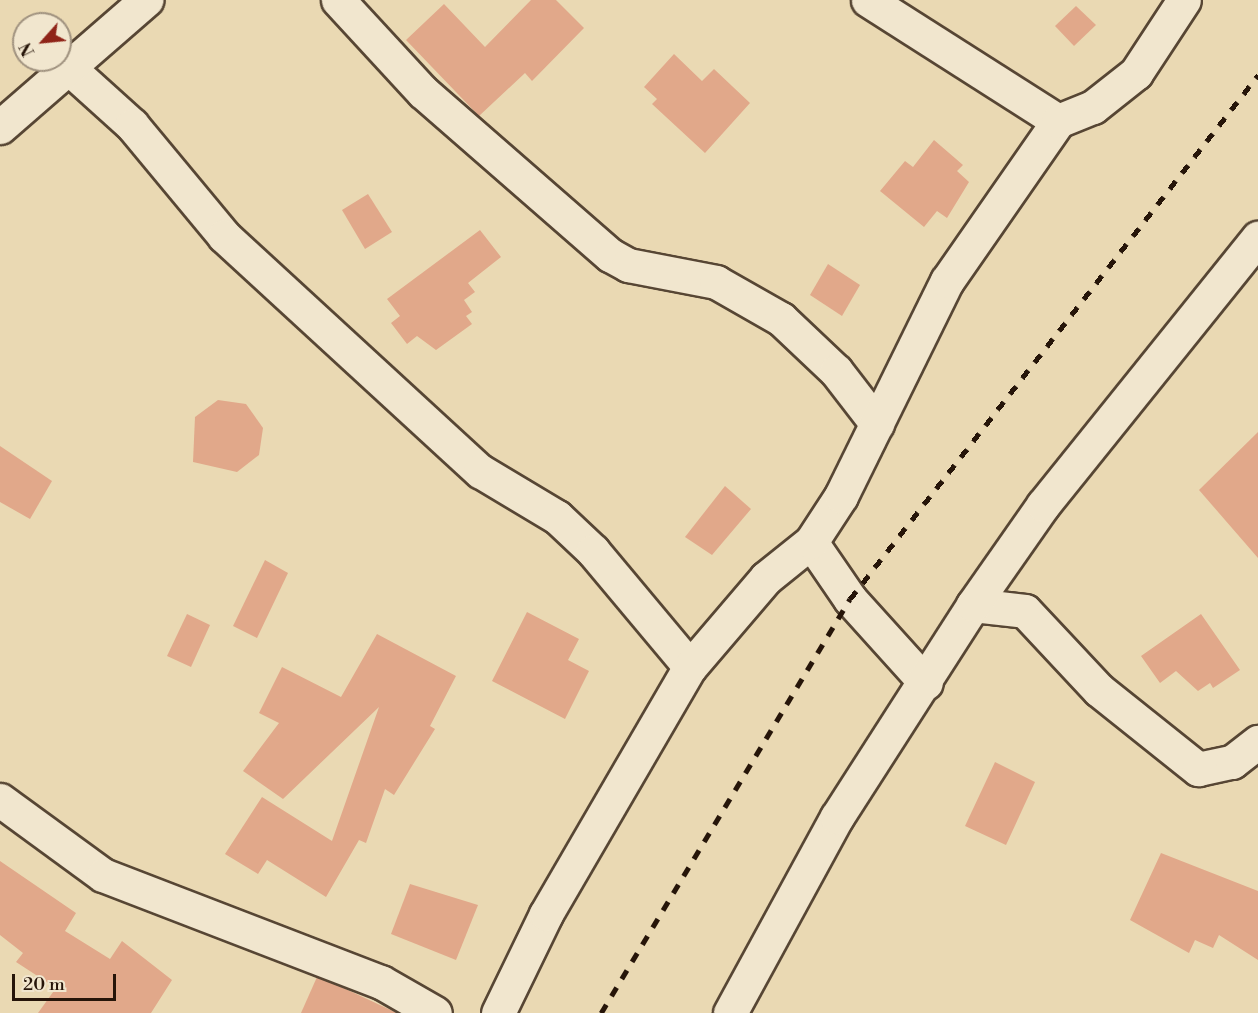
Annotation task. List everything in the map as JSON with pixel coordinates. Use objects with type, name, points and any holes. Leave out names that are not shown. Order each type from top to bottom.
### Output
[{"type":"street","points":[[72,65],[146,0]]},
{"type":"street","points":[[338,0],[423,92],[609,255],[628,265],[716,282],[781,319],[836,371],[877,424]]},
{"type":"street","points":[[868,0],[1058,121]]},
{"type":"street","points":[[498,1013],[546,914],[690,667],[766,578],[811,542],[877,424],[909,350],[947,281],[1058,121],[1093,107],[1136,73],[1184,0]]},
{"type":"street","points":[[72,71],[132,125],[224,236],[480,471],[557,517],[593,551],[690,667]]},
{"type":"street","points":[[0,127],[64,72]]},
{"type":"street","points":[[730,1013],[837,817],[926,683],[973,605],[1043,505],[1258,238]]},
{"type":"street","points":[[811,542],[850,599],[926,683]]},
{"type":"street","points":[[973,605],[1025,611],[1099,690],[1198,769],[1232,762],[1258,742]]},
{"type":"street","points":[[0,800],[103,875],[381,982],[435,1013]]},
{"type":"building","points":[[531,0],[556,0],[584,28],[532,81],[525,73],[479,116],[406,40],[444,4],[485,47]]},
{"type":"building","points":[[1076,6],[1096,25],[1074,46],[1055,26]]},
{"type":"building","points":[[674,54],[702,81],[714,69],[750,103],[705,153],[652,104],[657,99],[644,87]]},
{"type":"building","points":[[934,140],[963,165],[957,171],[969,182],[947,218],[937,211],[924,227],[880,191],[905,161],[913,167]]},
{"type":"building","points":[[368,194],[392,232],[365,249],[342,210]]},
{"type":"building","points":[[480,230],[501,257],[468,283],[475,292],[464,300],[472,312],[466,316],[472,324],[436,350],[417,336],[407,344],[391,323],[400,316],[387,299]]},
{"type":"building","points":[[828,264],[860,285],[842,316],[810,295]]},
{"type":"building","points":[[218,400],[246,404],[263,428],[259,455],[237,472],[193,462],[195,417]]},
{"type":"building","points":[[1258,432],[1258,558],[1199,490]]},
{"type":"building","points":[[0,446],[52,481],[30,519],[0,502]]},
{"type":"building","points":[[725,486],[751,509],[712,555],[685,537]]},
{"type":"building","points":[[265,560],[288,573],[257,638],[233,626]]},
{"type":"building","points":[[527,612],[579,639],[568,660],[589,671],[565,719],[492,681]]},
{"type":"building","points":[[187,614],[210,625],[191,667],[167,656]]},
{"type":"building","points":[[1201,614],[1240,670],[1213,688],[1210,683],[1198,691],[1176,671],[1160,683],[1141,656]]},
{"type":"building","points":[[377,634],[456,676],[430,726],[435,729],[394,795],[385,789],[366,843],[359,840],[326,897],[267,860],[258,874],[225,854],[262,797],[332,841],[379,707],[283,799],[243,771],[279,723],[259,713],[282,667],[341,697]]},
{"type":"building","points":[[995,762],[1035,782],[1006,845],[965,826]]},
{"type":"building","points":[[1161,853],[1258,891],[1258,960],[1219,935],[1213,948],[1195,940],[1189,953],[1130,920]]},
{"type":"building","points":[[0,861],[76,913],[65,931],[110,959],[122,941],[172,980],[151,1013],[38,1013],[56,988],[16,962],[23,953],[0,935]]},
{"type":"building","points":[[410,884],[478,905],[456,960],[391,934]]},
{"type":"building","points":[[317,977],[335,984],[397,1013],[301,1013]]},
{"type":"railway","points":[[601,1013],[850,599],[1258,75]]}]
